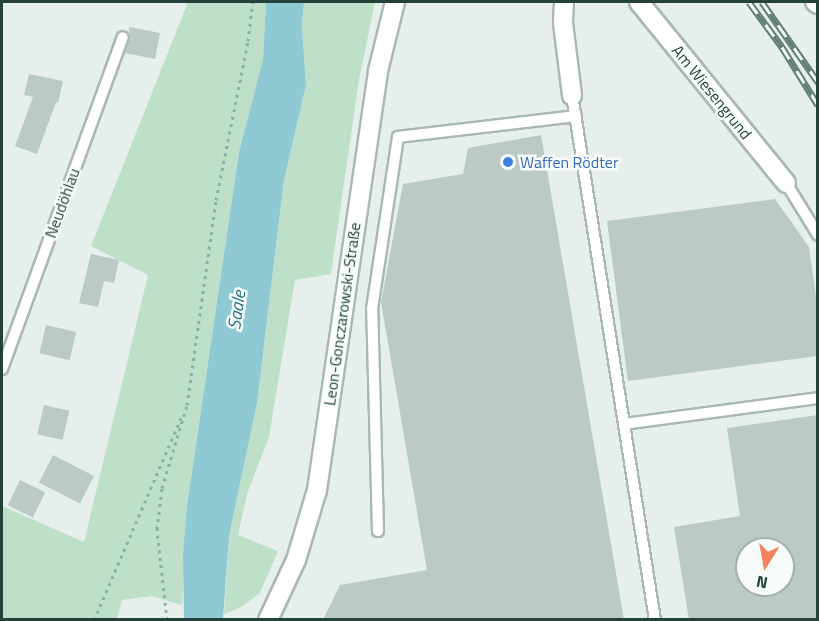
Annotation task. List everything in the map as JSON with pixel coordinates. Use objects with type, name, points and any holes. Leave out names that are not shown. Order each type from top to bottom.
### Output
[{"type":"street","name":"Leon-Gonczarowski-Straße","points":[[268,620],[296,560],[317,490],[378,71],[395,2]]},
{"type":"street","points":[[564,2],[563,23],[572,95]]},
{"type":"street","name":"Am Wiesengrund","points":[[639,2],[786,183]]},
{"type":"lane","name":"Neudöhlau","points":[[2,369],[123,37]]},
{"type":"lane","points":[[572,95],[655,620]]},
{"type":"lane","points":[[378,531],[372,309],[398,137],[576,116]]},
{"type":"lane","points":[[786,183],[818,235]]},
{"type":"lane","points":[[624,424],[818,398]]},
{"type":"path","points":[[167,620],[157,529],[162,489],[187,405],[216,200],[248,41],[253,2]]},
{"type":"path","points":[[94,620],[187,405]]},
{"type":"green space","points":[[188,2],[266,2],[263,59],[239,152],[187,506],[182,605],[151,596],[122,600],[117,619],[2,620],[2,506],[84,542],[148,275],[91,246]]},
{"type":"green space","points":[[304,2],[375,2],[359,80],[331,274],[295,280],[269,437],[247,494],[238,535],[278,551],[260,593],[240,608],[224,614],[229,536],[257,403],[284,180],[306,85],[302,27]]},
{"type":"water","name":"Saale","points":[[266,2],[304,2],[302,27],[306,85],[284,180],[257,403],[229,536],[223,619],[184,619],[183,555],[187,506],[239,152],[263,59]]},
{"type":"building","points":[[129,27],[160,33],[155,59],[125,53],[130,39]]},
{"type":"building","points":[[29,74],[63,81],[58,103],[56,102],[37,154],[15,146],[33,97],[24,95]]},
{"type":"building","points":[[541,135],[624,620],[323,620],[340,585],[427,570],[381,302],[403,184],[463,174],[468,148]]},
{"type":"building","points":[[775,199],[809,247],[818,311],[818,356],[628,381],[607,221]]},
{"type":"building","points":[[91,254],[119,260],[114,283],[104,281],[98,307],[79,303]]},
{"type":"building","points":[[46,325],[76,332],[70,360],[39,353]]},
{"type":"building","points":[[44,405],[69,411],[63,440],[37,434]]},
{"type":"building","points":[[818,415],[818,620],[689,620],[674,527],[740,516],[727,428]]},
{"type":"building","points":[[53,455],[94,476],[80,504],[39,483]]},
{"type":"building","points":[[20,480],[45,492],[33,517],[8,505]]},
{"type":"railway","points":[[749,2],[782,47],[818,105]]},
{"type":"railway","points":[[762,2],[818,82]]},
{"type":"place","name":"Waffen Rödter","points":[[508,162]]}]
